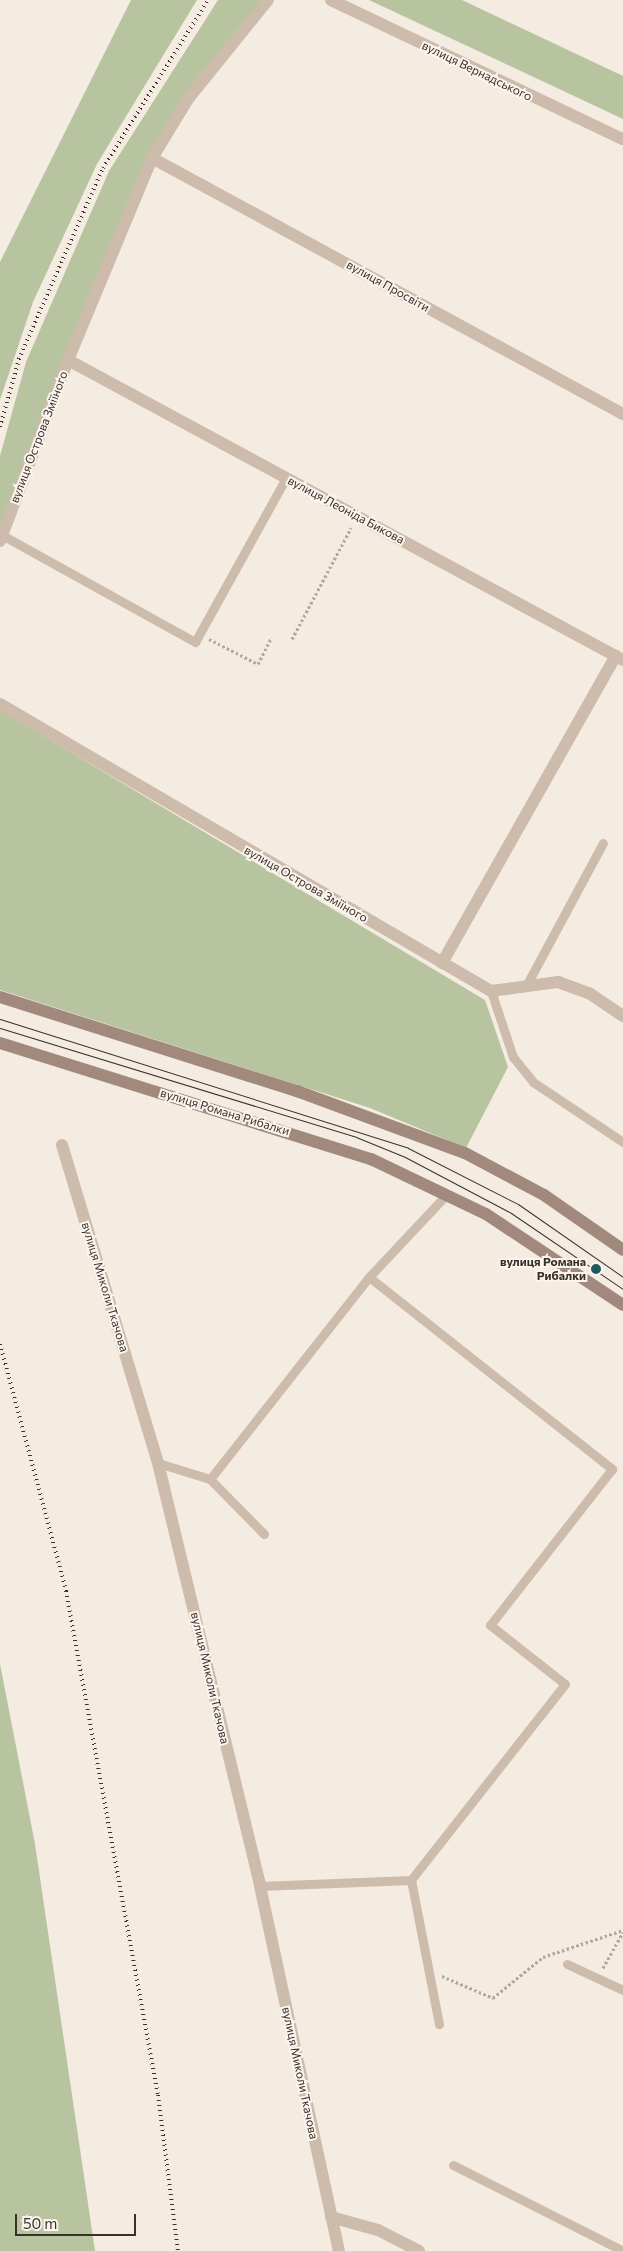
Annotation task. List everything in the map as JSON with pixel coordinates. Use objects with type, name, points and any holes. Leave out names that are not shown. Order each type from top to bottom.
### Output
[{"type":"main road","points":[[0,997],[297,1091],[465,1153],[544,1195],[623,1250]]},
{"type":"main road","name":"вулиця Романа Рибалки","points":[[0,1043],[298,1134],[371,1159],[447,1194],[556,1257],[623,1305]]},
{"type":"street","name":"вулиця Острова Зміїного","points":[[1,538],[68,360],[152,158],[188,98],[268,0]]},
{"type":"street","name":"вулиця Вернадського","points":[[332,0],[352,4],[623,139]]},
{"type":"street","name":"вулиця Просвіти","points":[[152,158],[623,414]]},
{"type":"street","name":"вулиця Леоніда Бикова","points":[[68,360],[619,658]]},
{"type":"street","points":[[442,963],[619,658]]},
{"type":"street","name":"вулиця Острова Зміїного","points":[[0,704],[492,991]]},
{"type":"street","points":[[492,991],[527,984],[558,982],[589,993],[623,1016]]},
{"type":"street","name":"вулиця Миколи Ткачова","points":[[62,1145],[158,1463],[260,1886],[339,2251]]},
{"type":"street","points":[[331,2217],[378,2230],[419,2251]]},
{"type":"lane","points":[[1,538],[195,642],[286,478]]},
{"type":"lane","points":[[527,984],[603,843]]},
{"type":"lane","points":[[492,991],[514,1056],[533,1082],[623,1142]]},
{"type":"lane","points":[[210,1479],[369,1278],[447,1194]]},
{"type":"lane","points":[[369,1278],[612,1468],[490,1625],[565,1684],[411,1880],[439,2024]]},
{"type":"lane","points":[[158,1463],[210,1479],[264,1534]]},
{"type":"lane","points":[[260,1886],[411,1880]]},
{"type":"lane","points":[[568,1964],[623,1990]]},
{"type":"lane","points":[[452,2165],[623,2251]]},
{"type":"path","points":[[292,639],[357,516]]},
{"type":"path","points":[[200,634],[258,664],[272,637]]},
{"type":"path","points":[[428,1970],[493,1998],[543,1957],[623,1931]]},
{"type":"path","points":[[598,1977],[623,1931]]},
{"type":"green space","points":[[131,0],[197,0],[97,164],[33,302],[0,400],[0,262]]},
{"type":"green space","points":[[218,0],[263,0],[149,157],[0,531],[0,456],[26,362],[109,171]]},
{"type":"green space","points":[[369,0],[462,0],[623,76],[623,119]]},
{"type":"green space","points":[[0,710],[485,1000],[508,1067],[466,1148],[370,1108],[0,990]]},
{"type":"green space","points":[[0,1664],[35,1844],[95,2251],[0,2251]]},
{"type":"tram line","points":[[0,1019],[408,1148],[518,1204],[623,1277]]},
{"type":"tram line","points":[[0,1028],[356,1137],[405,1157],[511,1213],[623,1289]]},
{"type":"railway","points":[[0,427],[19,359],[103,168],[208,0]]},
{"type":"railway","points":[[0,1344],[66,1591],[158,2095],[178,2251]]},
{"type":"place","name":"вулиця Романа Рибалки","points":[[596,1269]]}]
